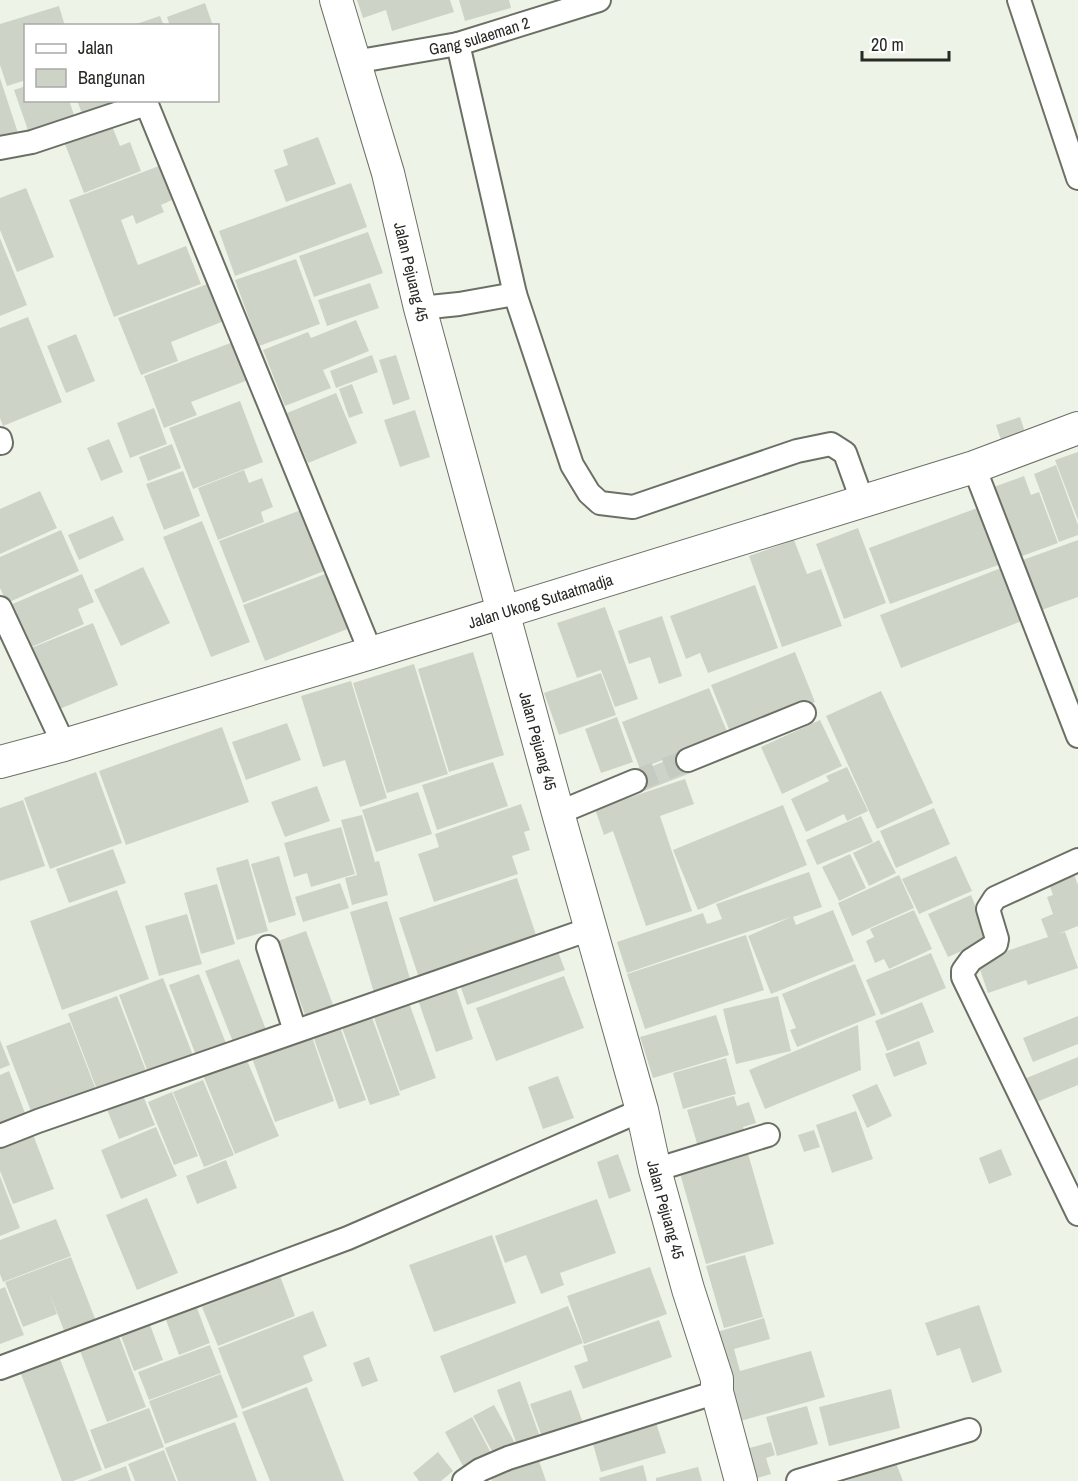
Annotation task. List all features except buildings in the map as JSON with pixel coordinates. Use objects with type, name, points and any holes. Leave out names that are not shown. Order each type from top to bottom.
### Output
[{"type":"street","name":"Jalan Pejuang 45","points":[[336,0],[388,173],[420,308],[590,929],[642,1110],[655,1170],[717,1386],[741,1481]]},
{"type":"street","points":[[1019,0],[1077,168]]},
{"type":"street","name":"Gang sulaeman 2","points":[[354,62],[458,44],[593,1]]},
{"type":"street","points":[[458,44],[515,294],[572,465],[589,493],[600,503],[633,507],[797,451],[831,444],[845,453],[862,500]]},
{"type":"street","points":[[0,148],[32,142],[146,102],[371,653]]},
{"type":"street","points":[[420,308],[515,294]]},
{"type":"street","name":"Jalan Ukong Sutaatmadja","points":[[0,762],[371,653],[974,467],[1078,428]]},
{"type":"street","points":[[974,467],[1078,736]]},
{"type":"street","points":[[0,608],[64,745]]},
{"type":"street","points":[[688,760],[804,713]]},
{"type":"street","points":[[558,813],[635,781]]},
{"type":"street","points":[[1078,860],[995,898],[988,909],[997,939],[996,944],[971,960],[963,971],[968,987],[1078,1214]]},
{"type":"street","points":[[0,1136],[590,929]]},
{"type":"street","points":[[268,947],[295,1031]]},
{"type":"street","points":[[0,1368],[348,1238],[642,1110]]},
{"type":"street","points":[[655,1170],[768,1135]]},
{"type":"street","points":[[464,1481],[480,1470],[508,1458],[717,1386]]},
{"type":"street","points":[[798,1481],[969,1430]]},
{"type":"tunnel","points":[[635,781],[688,760]]}]
